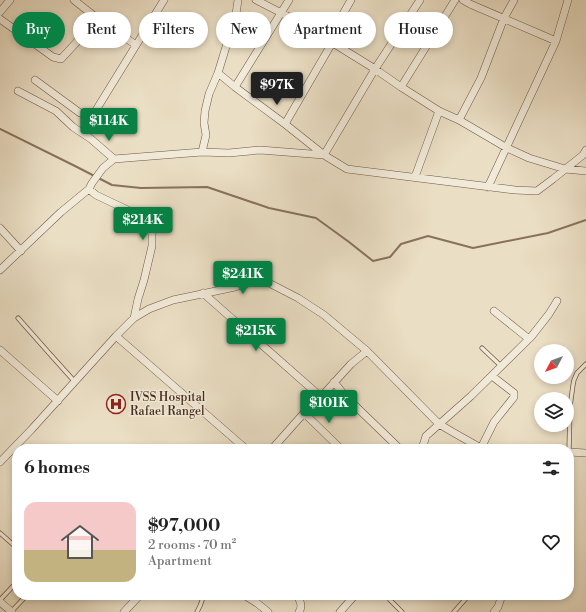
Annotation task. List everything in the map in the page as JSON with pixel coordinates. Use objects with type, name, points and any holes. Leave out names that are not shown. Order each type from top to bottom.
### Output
[{"type":"street","points":[[0,12],[10,0]]},
{"type":"street","points":[[74,0],[88,12]]},
{"type":"street","points":[[35,80],[80,113],[85,116],[92,115],[164,0]]},
{"type":"street","points":[[202,152],[206,135],[204,124],[205,111],[209,94],[218,73],[236,14],[238,0]]},
{"type":"street","points":[[256,0],[281,12],[288,0]]},
{"type":"street","points":[[345,12],[352,0]]},
{"type":"street","points":[[324,155],[375,69],[420,0]]},
{"type":"street","points":[[401,87],[455,0]]},
{"type":"street","points":[[464,0],[470,4],[556,41]]},
{"type":"street","points":[[459,120],[481,78],[504,18],[514,0]]},
{"type":"street","points":[[488,187],[556,41],[568,0]]},
{"type":"street","points":[[235,87],[279,15]]},
{"type":"street","points":[[0,19],[53,57],[62,59],[73,47]]},
{"type":"street","points":[[131,42],[136,45]]},
{"type":"street","points":[[285,124],[329,48]]},
{"type":"street","points":[[340,48],[439,111],[459,120],[507,148],[529,158],[565,169],[586,171]]},
{"type":"street","points":[[218,73],[324,155],[347,169],[520,191],[537,191],[583,155],[586,150]]},
{"type":"street","points":[[18,91],[62,116],[114,159]]},
{"type":"street","points":[[62,116],[69,105]]},
{"type":"street","points":[[415,177],[439,111]]},
{"type":"street","points":[[0,270],[61,212],[91,186],[101,170],[114,159],[202,152],[229,153],[260,150],[324,155]]},
{"type":"street","points":[[91,186],[96,195],[136,214],[147,224],[152,233],[152,246],[134,318]]},
{"type":"street","points":[[0,228],[21,251]]},
{"type":"street","points":[[17,444],[134,318],[148,309],[173,300],[252,282],[269,283],[298,298],[324,315],[367,351],[439,424],[474,444]]},
{"type":"street","points":[[203,293],[321,397]]},
{"type":"street","points":[[424,444],[426,436],[492,376],[529,339],[549,314],[557,301]]},
{"type":"street","points":[[494,311],[529,339]]},
{"type":"street","points":[[116,336],[240,444]]},
{"type":"street","points":[[0,350],[58,401]]},
{"type":"street","points":[[276,444],[351,364],[367,351]]},
{"type":"street","points":[[483,444],[494,422],[514,397],[514,393],[492,376]]},
{"type":"street","points":[[334,382],[345,396],[395,444]]},
{"type":"street","points":[[304,413],[336,444]]},
{"type":"street","points":[[0,462],[12,450]]},
{"type":"street","points":[[574,452],[586,453]]},
{"type":"street","points":[[124,612],[135,600]]},
{"type":"street","points":[[252,600],[268,612]]},
{"type":"street","points":[[299,612],[301,605],[300,600]]},
{"type":"street","points":[[340,612],[351,600]]},
{"type":"street","points":[[494,612],[498,607],[500,600]]},
{"type":"street","points":[[0,601],[11,612]]},
{"type":"lane","points":[[18,318],[75,382]]},
{"type":"lane","points":[[482,348],[501,366]]},
{"type":"lane","points":[[569,444],[570,407],[574,380],[577,373],[586,364]]},
{"type":"lane","points":[[0,534],[12,544]]},
{"type":"lane","points":[[0,601],[12,588]]},
{"type":"lane","points":[[11,612],[22,600]]},
{"type":"lane","points":[[197,612],[202,600]]},
{"type":"lane","points":[[390,600],[402,612]]},
{"type":"lane","points":[[454,612],[465,600]]},
{"type":"waterway","points":[[0,129],[112,185],[141,188],[207,187],[269,208],[316,218],[373,261],[390,257],[401,244],[428,236],[473,248],[548,233],[586,220]]},
{"type":"place","name":"IVSS Hospital Rafael Rangel","points":[[116,404]]}]
